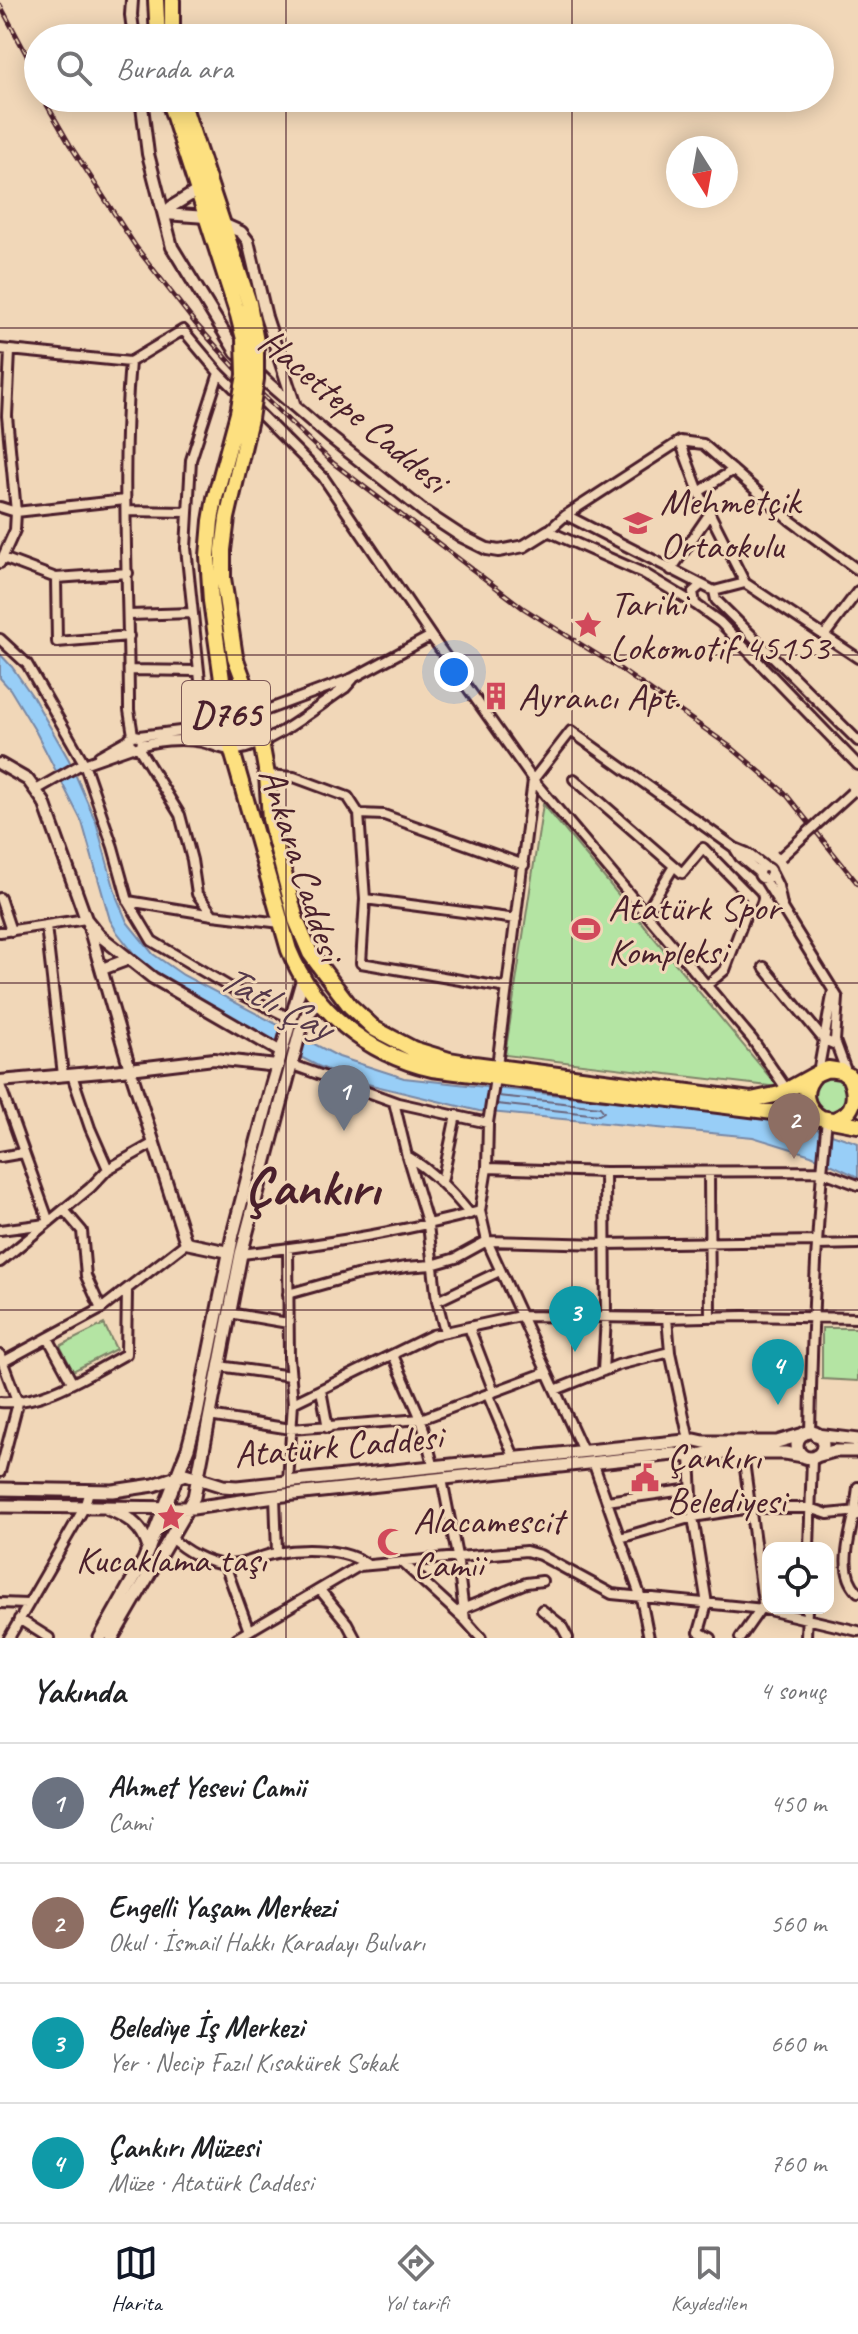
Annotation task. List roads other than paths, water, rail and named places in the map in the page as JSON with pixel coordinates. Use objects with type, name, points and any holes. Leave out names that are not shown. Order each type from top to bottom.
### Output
[{"type":"highway","points":[[156,0],[157,24]]},
{"type":"highway","points":[[172,0],[172,24]]},
{"type":"highway","name":"D765","points":[[172,112],[238,315],[250,340]]},
{"type":"highway","name":"D765","points":[[186,112],[252,311],[250,340],[256,379],[244,416],[227,518],[222,564],[226,609],[235,657],[256,714],[267,775],[270,819],[296,920],[310,953],[333,986],[366,1021],[397,1042],[495,1076],[858,1125]]},
{"type":"highway","name":"Ankara Caddesi","points":[[244,416],[215,498],[208,556],[211,601],[232,751],[289,950],[319,1001]]},
{"type":"highway","name":"D765","points":[[319,1001],[334,1018],[359,1037],[397,1058],[432,1069],[751,1100],[771,1097],[818,1073]]},
{"type":"highway","points":[[835,1070],[853,1079],[856,1092],[854,1105],[846,1115],[827,1122],[811,1111],[806,1094],[809,1082],[818,1073],[835,1070]]},
{"type":"main road","points":[[100,1638],[149,1548],[188,1448],[285,1057],[290,1021],[303,978]]},
{"type":"main road","points":[[285,1057],[307,1015],[319,1001]]},
{"type":"main road","points":[[112,1638],[194,1497],[229,1313],[235,1253]]},
{"type":"main road","points":[[810,1434],[821,1439],[822,1446],[810,1457],[798,1451],[797,1445],[810,1434]]},
{"type":"main road","name":"Atatürk Caddesi","points":[[0,1489],[113,1491],[140,1488],[185,1474],[230,1487],[690,1440],[777,1442],[810,1434],[858,1440]]},
{"type":"main road","points":[[690,1440],[682,1450],[690,1456]]},
{"type":"main road","name":"Atatürk Caddesi","points":[[0,1506],[188,1508],[674,1454],[785,1453],[810,1457],[834,1451],[858,1451]]},
{"type":"main road","points":[[104,1507],[135,1524],[149,1548]]},
{"type":"street","points":[[132,0],[132,24]]},
{"type":"street","name":"Hacettepe Caddesi","points":[[143,112],[148,154],[168,236],[178,260],[229,342],[259,374],[296,408],[426,513],[475,544],[499,551],[515,549],[548,531]]},
{"type":"street","points":[[197,191],[164,214],[206,217]]},
{"type":"street","points":[[221,223],[241,232],[248,241],[266,317],[296,408]]},
{"type":"street","points":[[0,349],[130,362],[183,330],[219,373],[323,477],[533,780],[752,1039],[787,1090]]},
{"type":"street","points":[[10,351],[4,416],[16,512],[15,530],[2,560],[56,578],[128,573]]},
{"type":"street","points":[[130,362],[125,500],[129,710],[135,742],[180,815],[197,894],[213,915]]},
{"type":"street","points":[[205,728],[186,548],[191,460],[219,373]]},
{"type":"street","points":[[680,441],[699,492],[745,583],[858,658]]},
{"type":"street","points":[[858,570],[790,520],[703,444],[680,441],[566,515],[548,531],[645,574],[699,606],[765,666],[858,765]]},
{"type":"street","points":[[699,492],[733,470]]},
{"type":"street","points":[[0,507],[16,512],[125,500]]},
{"type":"street","points":[[126,511],[188,512]]},
{"type":"street","points":[[671,570],[710,513]]},
{"type":"street","points":[[566,515],[701,585],[858,741]]},
{"type":"street","points":[[56,578],[57,642],[129,636]]},
{"type":"street","points":[[699,606],[745,583]]},
{"type":"street","points":[[699,606],[693,592],[701,585]]},
{"type":"street","points":[[824,636],[858,591]]},
{"type":"street","points":[[129,615],[192,613]]},
{"type":"street","points":[[36,790],[85,763],[135,742],[256,714],[353,678],[431,636]]},
{"type":"street","points":[[0,639],[27,664],[85,763],[128,901],[152,941],[290,1021]]},
{"type":"street","points":[[129,670],[198,671]]},
{"type":"street","points":[[135,742],[199,741],[232,751],[262,743],[345,688],[353,678]]},
{"type":"street","points":[[475,1212],[487,1168],[489,1113],[533,780],[571,731],[735,848],[747,853],[766,872],[797,935],[838,998],[836,1045],[853,1079]]},
{"type":"street","points":[[0,764],[28,780],[52,822],[102,969],[130,1069],[186,1243]]},
{"type":"street","points":[[267,775],[294,777],[348,797],[359,814],[365,899],[361,963],[507,988]]},
{"type":"street","points":[[574,779],[682,873],[703,848],[752,898],[725,970],[707,985]]},
{"type":"street","points":[[766,872],[772,861],[780,859],[855,789]]},
{"type":"street","points":[[359,814],[384,815],[524,865]]},
{"type":"street","points":[[646,912],[674,866]]},
{"type":"street","points":[[0,898],[11,931]]},
{"type":"street","points":[[365,899],[516,919]]},
{"type":"street","points":[[128,901],[281,923]]},
{"type":"street","points":[[0,932],[86,919]]},
{"type":"street","points":[[86,919],[99,935],[165,986],[285,1057],[394,1102],[488,1123]]},
{"type":"street","points":[[46,926],[68,1075],[108,1169]]},
{"type":"street","points":[[102,969],[129,959]]},
{"type":"street","points":[[764,967],[824,1040],[836,1045]]},
{"type":"street","points":[[818,1073],[833,989]]},
{"type":"street","points":[[48,1223],[0,1083],[214,1059],[285,1057]]},
{"type":"street","points":[[394,1102],[428,1225],[437,1301],[445,1332]]},
{"type":"street","points":[[442,1182],[456,1115]]},
{"type":"street","points":[[810,1434],[817,1243],[827,1122]]},
{"type":"street","points":[[0,1262],[90,1188],[108,1169],[154,1143]]},
{"type":"street","points":[[0,1157],[23,1153]]},
{"type":"street","points":[[407,1156],[426,1167],[475,1212],[583,1451]]},
{"type":"street","points":[[487,1168],[709,1173],[822,1167],[858,1185]]},
{"type":"street","points":[[603,1371],[606,1317],[605,1172]]},
{"type":"street","points":[[709,1173],[710,1317]]},
{"type":"street","points":[[64,1210],[82,1231],[86,1276],[101,1309]]},
{"type":"street","points":[[186,1243],[235,1253],[288,1249],[428,1225],[475,1212]]},
{"type":"street","points":[[0,1230],[48,1223]]},
{"type":"street","points":[[288,1294],[356,1275],[432,1265],[456,1258],[487,1241],[858,1244]]},
{"type":"street","points":[[0,1472],[18,1403],[1,1358],[48,1338],[101,1309],[186,1243]]},
{"type":"street","points":[[288,1249],[288,1323],[293,1403],[288,1482]]},
{"type":"street","points":[[437,1301],[500,1271]]},
{"type":"street","points":[[0,1402],[18,1403],[37,1398],[126,1354],[127,1290]]},
{"type":"street","points":[[229,1313],[288,1323]]},
{"type":"street","points":[[293,1403],[432,1335],[520,1316],[858,1318]]},
{"type":"street","points":[[667,1318],[670,1352],[690,1440]]},
{"type":"street","points":[[469,1327],[515,1459]]},
{"type":"street","points":[[48,1338],[72,1382]]},
{"type":"street","points":[[555,1390],[618,1365],[670,1352]]},
{"type":"street","points":[[393,1355],[421,1419],[434,1468]]},
{"type":"street","points":[[219,1366],[291,1376]]},
{"type":"street","points":[[209,1416],[291,1429],[421,1419],[547,1372]]},
{"type":"street","points":[[321,1390],[328,1428]]},
{"type":"street","points":[[743,1454],[762,1601]]},
{"type":"street","points":[[690,1456],[693,1517],[707,1604],[699,1632],[711,1638]]},
{"type":"street","points":[[809,1542],[810,1457]]},
{"type":"street","points":[[593,1462],[641,1598],[649,1638]]},
{"type":"street","points":[[442,1479],[457,1556],[460,1610],[481,1638]]},
{"type":"street","points":[[858,1487],[857,1512],[846,1558],[847,1574],[858,1592]]},
{"type":"street","points":[[607,1501],[691,1489]]},
{"type":"street","points":[[9,1638],[84,1508],[89,1491]]},
{"type":"street","points":[[275,1496],[277,1552]]},
{"type":"street","points":[[620,1538],[693,1517],[750,1508],[810,1508],[828,1514],[857,1512]]},
{"type":"street","points":[[170,1537],[184,1550],[225,1565],[277,1552],[327,1551],[357,1556],[368,1565]]},
{"type":"street","points":[[237,1638],[359,1566],[526,1551],[540,1555],[612,1594],[762,1609]]},
{"type":"street","points":[[402,1562],[460,1610]]},
{"type":"street","points":[[225,1565],[249,1631]]},
{"type":"street","points":[[460,1610],[526,1583],[542,1581]]},
{"type":"street","points":[[320,1590],[355,1638]]},
{"type":"street","points":[[0,1603],[27,1604]]},
{"type":"street","points":[[542,1610],[561,1625],[568,1638]]},
{"type":"street","points":[[740,1638],[762,1610]]},
{"type":"street","points":[[806,1638],[807,1614]]},
{"type":"street","points":[[810,1614],[858,1631]]},
{"type":"street","points":[[19,1619],[49,1638]]},
{"type":"water","points":[[0,654],[33,697],[69,760],[96,822],[117,898],[127,922],[153,954],[183,975],[339,1057],[404,1078],[738,1115],[814,1128],[858,1143],[858,1177],[811,1155],[753,1137],[479,1111],[355,1081],[277,1045],[156,975],[143,965],[110,920],[82,822],[36,732],[0,678]]},
{"type":"railway","points":[[0,5],[24,50]]},
{"type":"railway","points":[[51,112],[136,247],[195,323],[239,372],[333,463],[523,608],[617,667],[732,748],[785,793],[858,884]]},
{"type":"place","name":"Mehmetçik Ortaokulu","points":[[638,523]]},
{"type":"place","name":"Tarihi Lokomotif 45153","points":[[588,625]]},
{"type":"place","name":"Ayrancı Apt.","points":[[496,696]]},
{"type":"place","name":"Atatürk Spor Kompleksi","points":[[586,929]]},
{"type":"place","name":"Ahmet Yesevi Camii","points":[[344,1131]]},
{"type":"place","name":"Engelli Yaşam Merkezi","points":[[794,1159]]},
{"type":"place","name":"Belediye İş Merkezi","points":[[575,1352]]},
{"type":"place","name":"Çankırı Müzesi","points":[[778,1405]]},
{"type":"place","name":"Çankırı Belediyesi","points":[[645,1478]]},
{"type":"place","name":"Kucaklama taşı","points":[[171,1517]]},
{"type":"place","name":"Alacamescit Camii","points":[[391,1542]]},
{"type":"district","name":"Çankırı","points":[[312,1186]]},
{"type":"water label","name":"Tatlı Çay","points":[[276,1001]]}]
